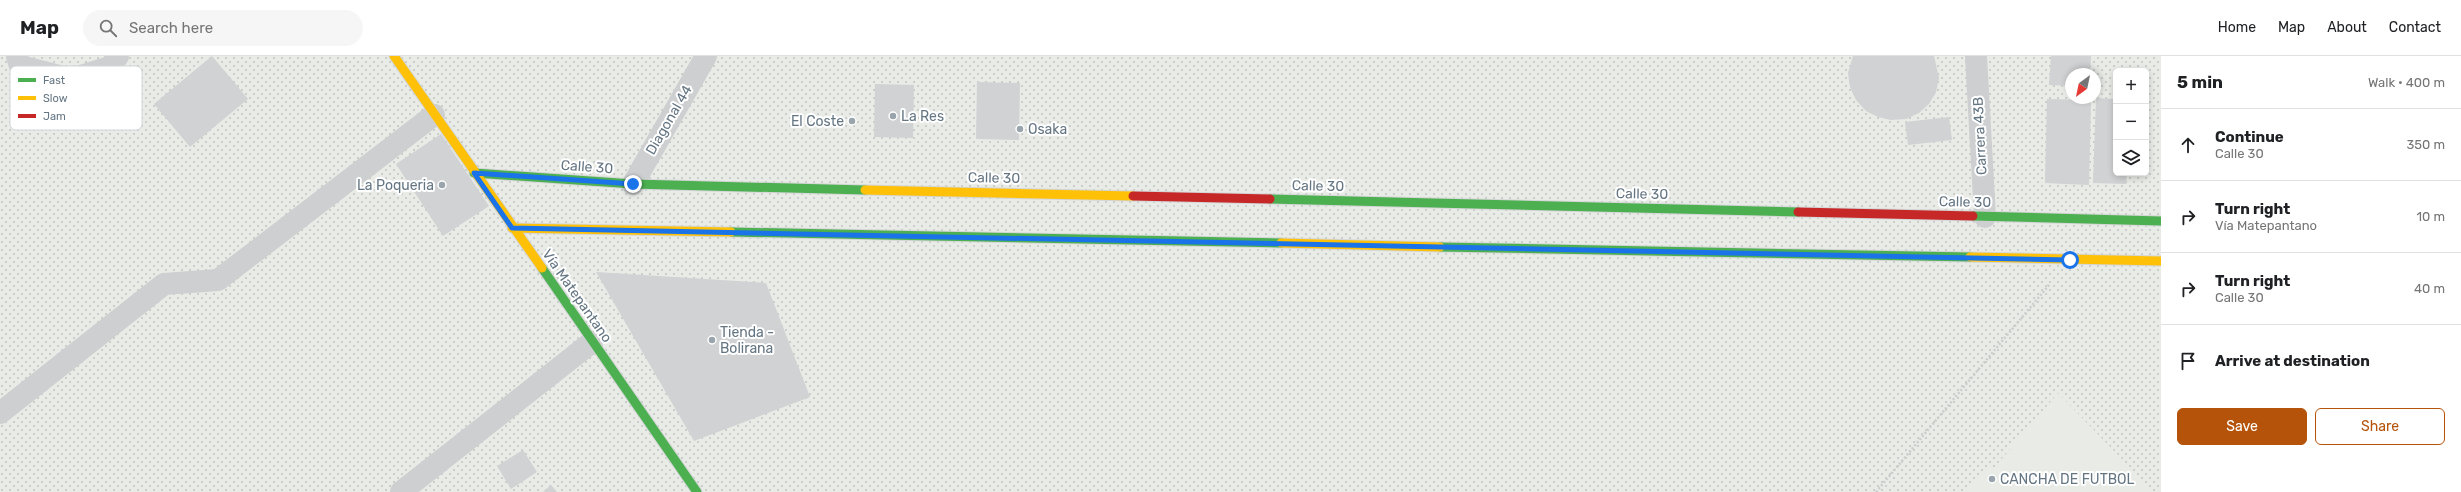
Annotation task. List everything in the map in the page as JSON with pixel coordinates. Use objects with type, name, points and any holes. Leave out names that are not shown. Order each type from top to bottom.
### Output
[{"type":"main road","name":"Vía Matepantano","points":[[394,56],[512,228],[698,492]]},
{"type":"main road","name":"Calle 30","points":[[474,173],[633,184],[2161,221]]},
{"type":"main road","points":[[512,228],[2161,261]]},
{"type":"street","points":[[17,56],[20,66]]},
{"type":"street","points":[[111,66],[118,56]]},
{"type":"street","name":"Diagonal 44","points":[[633,184],[706,56]]},
{"type":"street","name":"Carrera 43B","points":[[1976,56],[1985,217]]},
{"type":"street","points":[[0,413],[164,284],[218,280],[434,115]]},
{"type":"street","points":[[401,492],[592,342]]},
{"type":"path","points":[[1876,492],[2070,260]]},
{"type":"shaded area","points":[[0,56],[2161,56],[2161,492],[0,492]]},
{"type":"shaded area","points":[[2058,393],[2154,492],[1967,492],[1990,466],[1993,469]]},
{"type":"building","points":[[212,56],[248,99],[190,147],[154,104]]},
{"type":"building","points":[[1853,56],[1934,56],[1939,78],[1936,92],[1929,104],[1919,113],[1906,119],[1891,120],[1878,117],[1866,111],[1856,100],[1850,87],[1848,73]]},
{"type":"building","points":[[2051,56],[2091,56],[2090,68],[2065,68],[2065,86],[2049,85]]},
{"type":"building","points":[[977,82],[1020,83],[1019,140],[976,139]]},
{"type":"building","points":[[875,84],[914,85],[913,138],[874,137]]},
{"type":"building","points":[[2101,98],[2113,99],[2113,176],[2127,176],[2126,184],[2093,183],[2096,104],[2101,104]]},
{"type":"building","points":[[2047,99],[2065,99],[2065,104],[2091,104],[2089,185],[2045,183]]},
{"type":"building","points":[[1949,117],[1952,140],[1908,145],[1905,122]]},
{"type":"building","name":"La Poqueria","points":[[441,134],[489,206],[443,236],[396,164]]},
{"type":"building","name":"Tienda - Bolirana","points":[[596,272],[766,283],[810,397],[694,441]]},
{"type":"building","points":[[523,450],[537,472],[511,489],[497,466]]},
{"type":"building","points":[[551,485],[557,492],[543,492]]},
{"type":"traffic: fast","points":[[474,173],[633,184],[865,190]]},
{"type":"traffic: fast","points":[[1270,199],[1798,212]]},
{"type":"traffic: fast","points":[[1973,216],[2161,221]]},
{"type":"traffic: fast","points":[[731,232],[1281,243]]},
{"type":"traffic: fast","points":[[1440,247],[1970,257]]},
{"type":"traffic: fast","points":[[542,268],[697,492]]},
{"type":"traffic: slow","points":[[394,56],[542,268]]},
{"type":"traffic: slow","points":[[865,190],[1133,196]]},
{"type":"traffic: slow","points":[[512,228],[731,232]]},
{"type":"traffic: slow","points":[[1281,243],[1440,247]]},
{"type":"traffic: slow","points":[[1970,257],[2161,261]]},
{"type":"traffic: jam","points":[[1133,196],[1270,199]]},
{"type":"traffic: jam","points":[[1798,212],[1973,216]]},
{"type":"place","name":"La Res","points":[[893,116]]},
{"type":"place","name":"El Coste","points":[[852,121]]},
{"type":"place","name":"Osaka","points":[[1020,129]]},
{"type":"place","name":"La Poqueria","points":[[442,185]]},
{"type":"place","name":"Tienda - Bolirana","points":[[712,340]]},
{"type":"place","name":"CANCHA DE FUTBOL","points":[[1992,479]]},
{"type":"route","points":[[633,184],[474,173],[512,228],[2070,260]]}]
